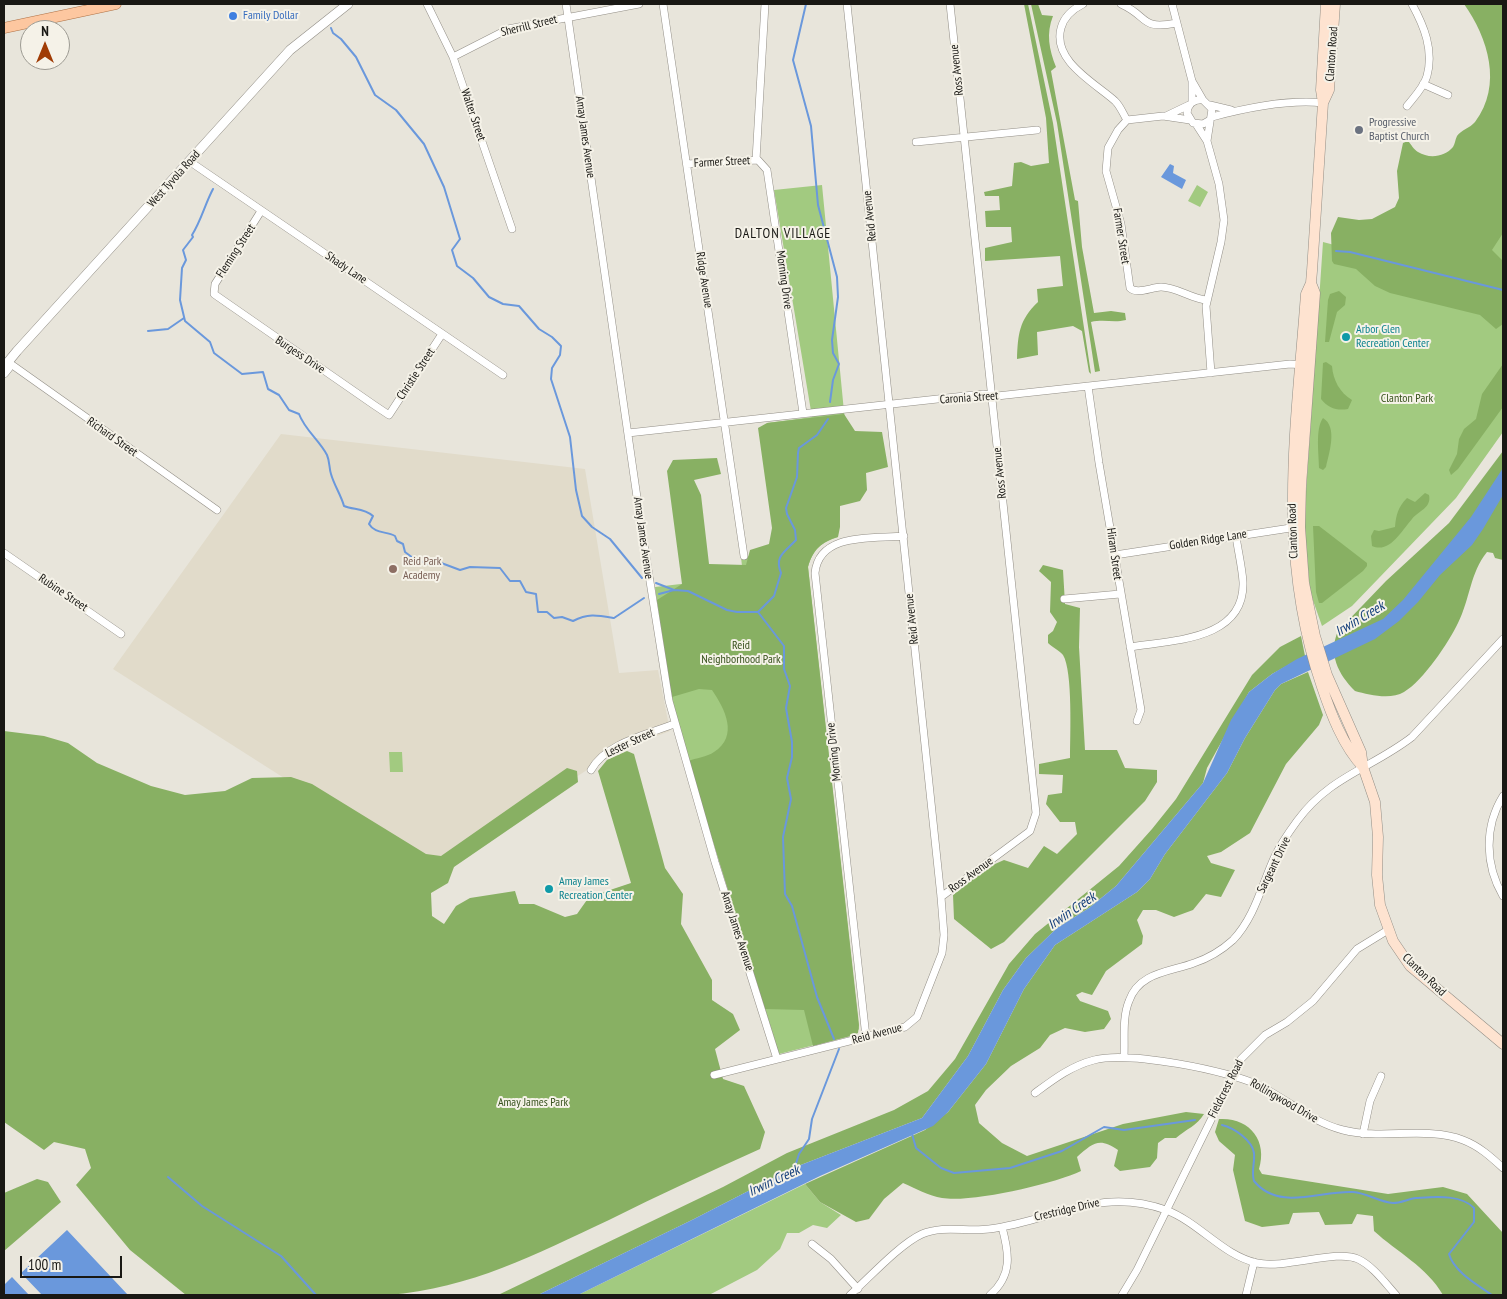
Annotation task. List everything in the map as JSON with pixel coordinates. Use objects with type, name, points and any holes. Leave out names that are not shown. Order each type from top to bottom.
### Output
[{"type":"main road","points":[[4,28],[116,4]]},
{"type":"main road","name":"Clanton Road","points":[[1326,4],[1321,89],[1324,103],[1312,283],[1306,294],[1305,365],[1296,528],[1298,593],[1323,677],[1361,752],[1376,812],[1378,892],[1388,930],[1410,966],[1503,1044]]},
{"type":"main road","name":"Clanton Road","points":[[1324,103],[1329,90],[1335,4]]},
{"type":"street","name":"West Tyvola Road","points":[[4,373],[8,368],[6,363],[290,50],[348,4]]},
{"type":"street","name":"Walter Street","points":[[428,4],[453,57],[512,229]]},
{"type":"street","name":"Amay James Avenue","points":[[566,4],[662,662],[674,724],[714,862],[777,1059]]},
{"type":"street","name":"Sherrill Street","points":[[453,57],[508,29],[568,16],[639,4]]},
{"type":"street","name":"Ridge Avenue","points":[[663,4],[744,556]]},
{"type":"street","points":[[756,160],[765,4]]},
{"type":"street","name":"Reid Avenue","points":[[714,1075],[905,1027],[917,1017],[944,944],[941,897],[904,536],[847,4]]},
{"type":"street","name":"Ross Avenue","points":[[941,897],[1024,836],[1030,831],[1035,819],[950,4]]},
{"type":"street","points":[[1083,4],[1073,9],[1062,25],[1060,36],[1062,49],[1074,66],[1116,103],[1127,120],[1166,116],[1203,124],[1232,110],[1304,102],[1324,103]]},
{"type":"street","points":[[1121,4],[1152,25],[1158,27],[1177,24]]},
{"type":"street","points":[[1172,4],[1192,81],[1203,100],[1210,105],[1232,110]]},
{"type":"street","points":[[1407,106],[1427,76],[1429,46],[1422,23],[1412,4]]},
{"type":"street","points":[[1192,81],[1191,104],[1187,113],[1207,141],[1219,184],[1224,220],[1221,242],[1207,300],[1210,373]]},
{"type":"street","points":[[1423,84],[1448,95]]},
{"type":"street","points":[[1166,116],[1203,100]]},
{"type":"street","points":[[1207,141],[1211,119],[1210,105]]},
{"type":"street","name":"Farmer Street","points":[[1127,120],[1113,137],[1108,148],[1106,161],[1109,182],[1121,224],[1130,288],[1137,291],[1167,288],[1196,299],[1207,300]]},
{"type":"street","points":[[916,142],[1037,130]]},
{"type":"street","name":"Farmer Street","points":[[687,164],[756,160]]},
{"type":"street","name":"Morning Drive","points":[[756,160],[764,165],[769,179],[803,413]]},
{"type":"street","name":"Shady Lane","points":[[189,162],[503,375]]},
{"type":"street","name":"Fleming Street","points":[[213,291],[215,284],[261,211]]},
{"type":"street","name":"Burgess Drive","points":[[213,291],[215,296],[231,308],[389,415]]},
{"type":"street","name":"Christie Street","points":[[389,415],[442,334]]},
{"type":"street","name":"Richard Street","points":[[6,363],[217,510]]},
{"type":"street","name":"Caronia Street","points":[[628,433],[803,413],[890,406],[983,394],[991,395],[1305,365]]},
{"type":"street","name":"Hiram Street","points":[[1088,386],[1120,594],[1141,710],[1137,721]]},
{"type":"street","name":"Golden Ridge Lane","points":[[1115,555],[1296,528]]},
{"type":"street","name":"Morning Drive","points":[[866,1037],[815,573],[817,561],[822,552],[833,544],[904,536]]},
{"type":"street","points":[[1130,647],[1207,634],[1228,620],[1237,607],[1242,593],[1243,582],[1236,536]]},
{"type":"street","name":"Rubine Street","points":[[4,553],[121,634]]},
{"type":"street","points":[[1064,599],[1120,594]]},
{"type":"street","name":"Sargeant Drive","points":[[1124,1057],[1126,1011],[1135,990],[1156,974],[1193,964],[1210,956],[1233,939],[1250,915],[1276,856],[1299,819],[1323,792],[1363,766],[1398,748],[1424,727],[1503,639]]},
{"type":"street","name":"Lester Street","points":[[591,770],[608,751],[674,724]]},
{"type":"street","points":[[1503,796],[1495,812],[1489,845],[1492,871],[1503,896]]},
{"type":"street","name":"Fieldcrest Road","points":[[1122,1295],[1241,1059],[1254,1045],[1300,1012],[1357,949],[1388,930]]},
{"type":"street","name":"Rollingwood Drive","points":[[1035,1093],[1059,1075],[1079,1065],[1100,1059],[1124,1057],[1232,1075],[1262,1087],[1321,1123],[1363,1134],[1437,1135],[1458,1138],[1482,1150],[1503,1168]]},
{"type":"street","points":[[1363,1134],[1370,1101],[1381,1076]]},
{"type":"street","name":"Crestridge Drive","points":[[850,1295],[908,1243],[922,1234],[942,1229],[972,1230],[1002,1227],[1101,1202],[1129,1202],[1166,1210],[1186,1220],[1229,1252],[1254,1262],[1279,1264],[1351,1257],[1368,1265],[1396,1295]]},
{"type":"street","points":[[990,1295],[1004,1276],[1008,1261],[1009,1250],[1002,1227]]},
{"type":"street","points":[[812,1244],[831,1259],[858,1289]]},
{"type":"street","points":[[1246,1295],[1254,1262]]},
{"type":"shaded area","name":"Reid Park Academy","points":[[281,434],[585,469],[619,673],[658,670],[670,731],[615,752],[430,871],[113,669]]},
{"type":"green space","points":[[1024,4],[1028,4],[1053,123],[1091,374],[1089,372],[1082,331],[1073,326],[1037,332],[1038,355],[1017,359],[1018,342],[1023,321],[1038,302],[1037,289],[1063,286],[1060,256],[985,261],[985,248],[1012,242],[1011,227],[986,227],[985,211],[1000,210],[999,196],[985,196],[984,192],[1012,186],[1014,163],[1021,162],[1031,166],[1049,163],[1046,118]]},
{"type":"green space","points":[[1031,4],[1038,4],[1042,15],[1053,16],[1049,42],[1056,67],[1051,71],[1075,200],[1078,201],[1082,247],[1094,313],[1111,311],[1125,313],[1126,320],[1091,322],[1100,371],[1095,372],[1057,123]]},
{"type":"green space","points":[[1464,4],[1503,4],[1503,233],[1492,250],[1503,261],[1503,324],[1496,329],[1480,315],[1390,293],[1375,286],[1356,269],[1334,264],[1332,261],[1331,233],[1338,217],[1359,220],[1372,219],[1395,207],[1399,198],[1397,171],[1403,143],[1408,141],[1417,151],[1427,156],[1437,156],[1446,153],[1453,147],[1456,137],[1475,122],[1484,108],[1490,77],[1489,62],[1480,32]]},
{"type":"green space","name":"Reid Neighborhood Park","points":[[822,185],[852,494],[833,496],[838,537],[822,544],[815,551],[808,567],[859,1029],[854,1035],[779,1054],[679,731],[666,669],[655,587],[698,582],[742,566],[741,557],[779,551],[767,423],[812,417],[774,190]]},
{"type":"green space","points":[[1197,185],[1208,192],[1200,207],[1188,201]]},
{"type":"green space","name":"Clanton Park","points":[[1503,217],[1503,432],[1456,498],[1352,606],[1322,626],[1310,592],[1304,521],[1323,242],[1456,277]]},
{"type":"green space","points":[[1339,291],[1346,297],[1345,305],[1337,312],[1329,342],[1325,342],[1328,300],[1330,294]]},
{"type":"green space","points":[[1326,362],[1332,366],[1334,376],[1341,390],[1352,400],[1348,409],[1340,410],[1333,408],[1321,399],[1323,363]]},
{"type":"green space","points":[[1503,364],[1503,407],[1458,469],[1451,475],[1449,470],[1457,454],[1459,439],[1464,429],[1476,419],[1482,394]]},
{"type":"green space","name":"Reid Neighborhood Park","points":[[844,414],[855,431],[882,432],[888,467],[866,473],[867,490],[860,501],[840,506],[838,537],[822,544],[815,551],[808,567],[859,1025],[858,1033],[854,1035],[813,1046],[804,1010],[765,1009],[688,761],[711,754],[722,746],[728,730],[725,714],[712,690],[699,689],[672,697],[657,600],[682,584],[667,471],[673,460],[717,458],[721,474],[694,480],[701,495],[709,564],[746,565],[750,550],[769,544],[772,528],[758,428],[767,423]]},
{"type":"green space","points":[[1323,418],[1330,427],[1331,441],[1326,467],[1323,470],[1319,468],[1318,442],[1319,428]]},
{"type":"green space","points":[[1503,451],[1503,560],[1495,558],[1493,553],[1487,552],[1481,560],[1454,631],[1435,661],[1411,687],[1393,696],[1373,695],[1355,691],[1344,678],[1336,663],[1334,648],[1338,631],[1386,581],[1449,523]]},
{"type":"green space","points":[[1425,493],[1429,495],[1427,506],[1415,516],[1395,540],[1384,547],[1372,546],[1371,536],[1374,530],[1379,531],[1395,527],[1398,511],[1404,501],[1407,498],[1415,502]]},
{"type":"green space","points":[[1313,526],[1319,526],[1367,563],[1363,571],[1322,603],[1319,603],[1316,592]]},
{"type":"green space","points":[[1043,565],[1063,570],[1065,604],[1080,608],[1079,647],[1085,750],[1117,750],[1125,768],[1157,770],[1157,782],[1145,801],[1004,942],[991,949],[954,919],[953,895],[986,868],[1004,860],[1028,868],[1044,846],[1057,854],[1077,834],[1075,822],[1060,822],[1046,804],[1048,795],[1062,793],[1063,775],[1039,774],[1039,764],[1070,758],[1068,675],[1063,655],[1048,643],[1048,635],[1053,631],[1057,622],[1050,612],[1051,582],[1039,571]]},
{"type":"green space","points":[[1301,636],[1305,656],[1272,674],[1249,692],[1207,768],[1203,783],[1116,886],[1089,908],[1057,928],[1026,958],[1003,990],[968,1056],[922,1118],[793,1168],[694,1219],[538,1295],[498,1295],[723,1187],[787,1153],[894,1110],[928,1091],[955,1059],[1009,964],[1035,934],[1119,866],[1152,829],[1176,799],[1252,675],[1280,647]]},
{"type":"green space","points":[[1308,672],[1323,715],[1319,725],[1286,764],[1250,833],[1221,852],[1207,856],[1211,863],[1235,870],[1221,897],[1206,894],[1193,910],[1174,917],[1156,910],[1143,910],[1137,920],[1143,936],[1142,944],[1106,971],[1092,995],[1082,992],[1076,995],[1080,1001],[1108,1011],[1111,1019],[1104,1029],[1085,1032],[1065,1028],[1050,1035],[1040,1048],[1011,1066],[986,1090],[975,1105],[979,1123],[1002,1143],[1027,1156],[1123,1124],[1186,1112],[1204,1114],[1198,1122],[1176,1138],[1165,1138],[1158,1143],[1157,1158],[1150,1167],[1120,1171],[1114,1166],[1118,1150],[1106,1144],[1096,1143],[1077,1157],[1081,1171],[1033,1187],[992,1195],[955,1199],[927,1194],[903,1183],[884,1199],[869,1219],[856,1222],[820,1202],[805,1184],[925,1130],[948,1112],[986,1064],[1024,989],[1055,945],[1137,892],[1150,879],[1165,854],[1227,773],[1245,738],[1275,690],[1281,684]]},
{"type":"green space","name":"Amay James Park","points":[[4,731],[44,736],[68,743],[97,763],[151,786],[185,795],[225,791],[252,778],[291,777],[312,784],[426,854],[441,856],[567,768],[577,771],[578,782],[454,867],[448,883],[431,893],[432,916],[444,924],[456,906],[470,898],[515,891],[519,904],[534,904],[565,917],[577,914],[589,897],[631,883],[598,771],[607,760],[627,751],[634,754],[665,868],[683,894],[681,924],[712,980],[712,1000],[733,1014],[740,1030],[715,1049],[723,1079],[744,1086],[765,1132],[760,1149],[528,1257],[502,1268],[447,1285],[388,1295],[186,1295],[130,1250],[76,1185],[91,1168],[85,1149],[54,1142],[44,1150],[4,1122]]},
{"type":"green space","points":[[389,752],[402,752],[403,772],[390,772]]},
{"type":"green space","points":[[1219,1119],[1230,1119],[1239,1122],[1254,1132],[1261,1149],[1259,1169],[1262,1174],[1388,1194],[1443,1187],[1467,1194],[1503,1233],[1503,1295],[1443,1295],[1429,1276],[1374,1231],[1373,1216],[1357,1214],[1352,1224],[1325,1225],[1319,1212],[1293,1213],[1289,1224],[1262,1227],[1245,1221],[1233,1170],[1235,1155],[1219,1141],[1215,1132]]},
{"type":"green space","points":[[37,1179],[48,1182],[61,1202],[4,1251],[4,1193]]},
{"type":"green space","points":[[805,1184],[820,1202],[841,1215],[827,1228],[813,1225],[799,1233],[787,1233],[780,1249],[757,1270],[709,1295],[578,1295]]},
{"type":"water","points":[[1170,164],[1174,166],[1173,173],[1186,180],[1182,189],[1161,177]]},
{"type":"water","name":"Irwin Creek","points":[[1503,468],[1503,495],[1472,545],[1440,575],[1418,602],[1399,621],[1375,639],[1281,684],[1275,690],[1245,738],[1227,773],[1165,854],[1150,879],[1137,892],[1055,945],[1024,989],[986,1064],[948,1112],[933,1126],[820,1176],[578,1295],[538,1295],[694,1219],[793,1168],[922,1118],[968,1056],[1003,990],[1026,958],[1057,928],[1089,908],[1116,886],[1203,783],[1231,720],[1249,692],[1272,674],[1297,659],[1383,619],[1403,600],[1471,517]]},
{"type":"water","points":[[67,1230],[128,1295],[42,1295],[21,1273]]},
{"type":"water","points":[[12,1277],[29,1295],[4,1295],[4,1285]]},
{"type":"waterway","points":[[806,4],[793,60],[811,126],[818,205],[837,277],[838,297],[832,340],[833,353],[839,364],[833,380],[830,402]]},
{"type":"waterway","points":[[331,28],[333,33],[341,39],[356,57],[375,95],[396,110],[424,144],[444,187],[460,239],[452,250],[457,266],[473,278],[489,297],[503,304],[519,306],[539,329],[552,337],[561,346],[560,355],[552,368],[551,379],[570,437],[576,490],[582,516],[592,527],[610,539],[642,578]]},
{"type":"waterway","points":[[213,189],[192,235],[193,237],[183,250],[186,260],[182,268],[180,300],[185,321],[210,342],[214,353],[242,374],[263,372],[268,389],[279,395],[289,410],[299,414],[324,450],[328,458],[332,478],[344,506],[370,513],[373,516],[369,524],[371,527],[377,531],[392,534],[397,541],[403,544],[405,552],[413,558],[428,564],[436,561],[460,570],[470,567],[500,568],[510,581],[520,581],[526,592],[536,594],[538,612],[547,612],[554,618],[562,617],[573,621],[593,615],[614,618],[644,598]]},
{"type":"waterway","points":[[1336,251],[1350,252],[1503,290]]},
{"type":"waterway","points":[[148,331],[168,329],[184,318]]},
{"type":"waterway","points":[[656,583],[674,590],[688,591],[727,610],[758,612],[774,596],[781,573],[779,567],[780,558],[796,540],[795,530],[786,508],[797,477],[799,448],[817,435],[828,419]]},
{"type":"waterway","points":[[659,594],[674,590]]},
{"type":"waterway","points":[[758,612],[784,646],[784,669],[790,686],[786,708],[792,742],[792,757],[787,778],[791,799],[783,837],[785,894],[792,906],[817,997],[834,1039]]},
{"type":"waterway","name":"Irwin Creek","points":[[794,1170],[799,1154],[809,1139],[812,1119],[839,1049]]},
{"type":"waterway","points":[[912,1134],[916,1148],[941,1168],[954,1173],[1010,1168],[1062,1151],[1104,1127],[1124,1130],[1195,1120]]},
{"type":"waterway","points":[[1222,1125],[1237,1132],[1250,1144],[1254,1153],[1254,1181],[1264,1190],[1276,1196],[1288,1198],[1353,1192],[1393,1203],[1416,1198],[1439,1197],[1455,1198],[1469,1204],[1474,1208],[1474,1222],[1449,1254],[1461,1272],[1492,1295]]},
{"type":"waterway","points":[[168,1177],[202,1206],[281,1256],[316,1295]]},
{"type":"place","name":"Family Dollar","points":[[233,16]]},
{"type":"place","name":"Progressive Baptist Church","points":[[1359,130]]},
{"type":"place","name":"Arbor Glen Recreation Center","points":[[1346,337]]},
{"type":"place","name":"Reid Park Academy","points":[[393,569]]},
{"type":"place","name":"Amay James Recreation Center","points":[[549,889]]},
{"type":"district","name":"DALTON VILLAGE","points":[[783,234]]}]
